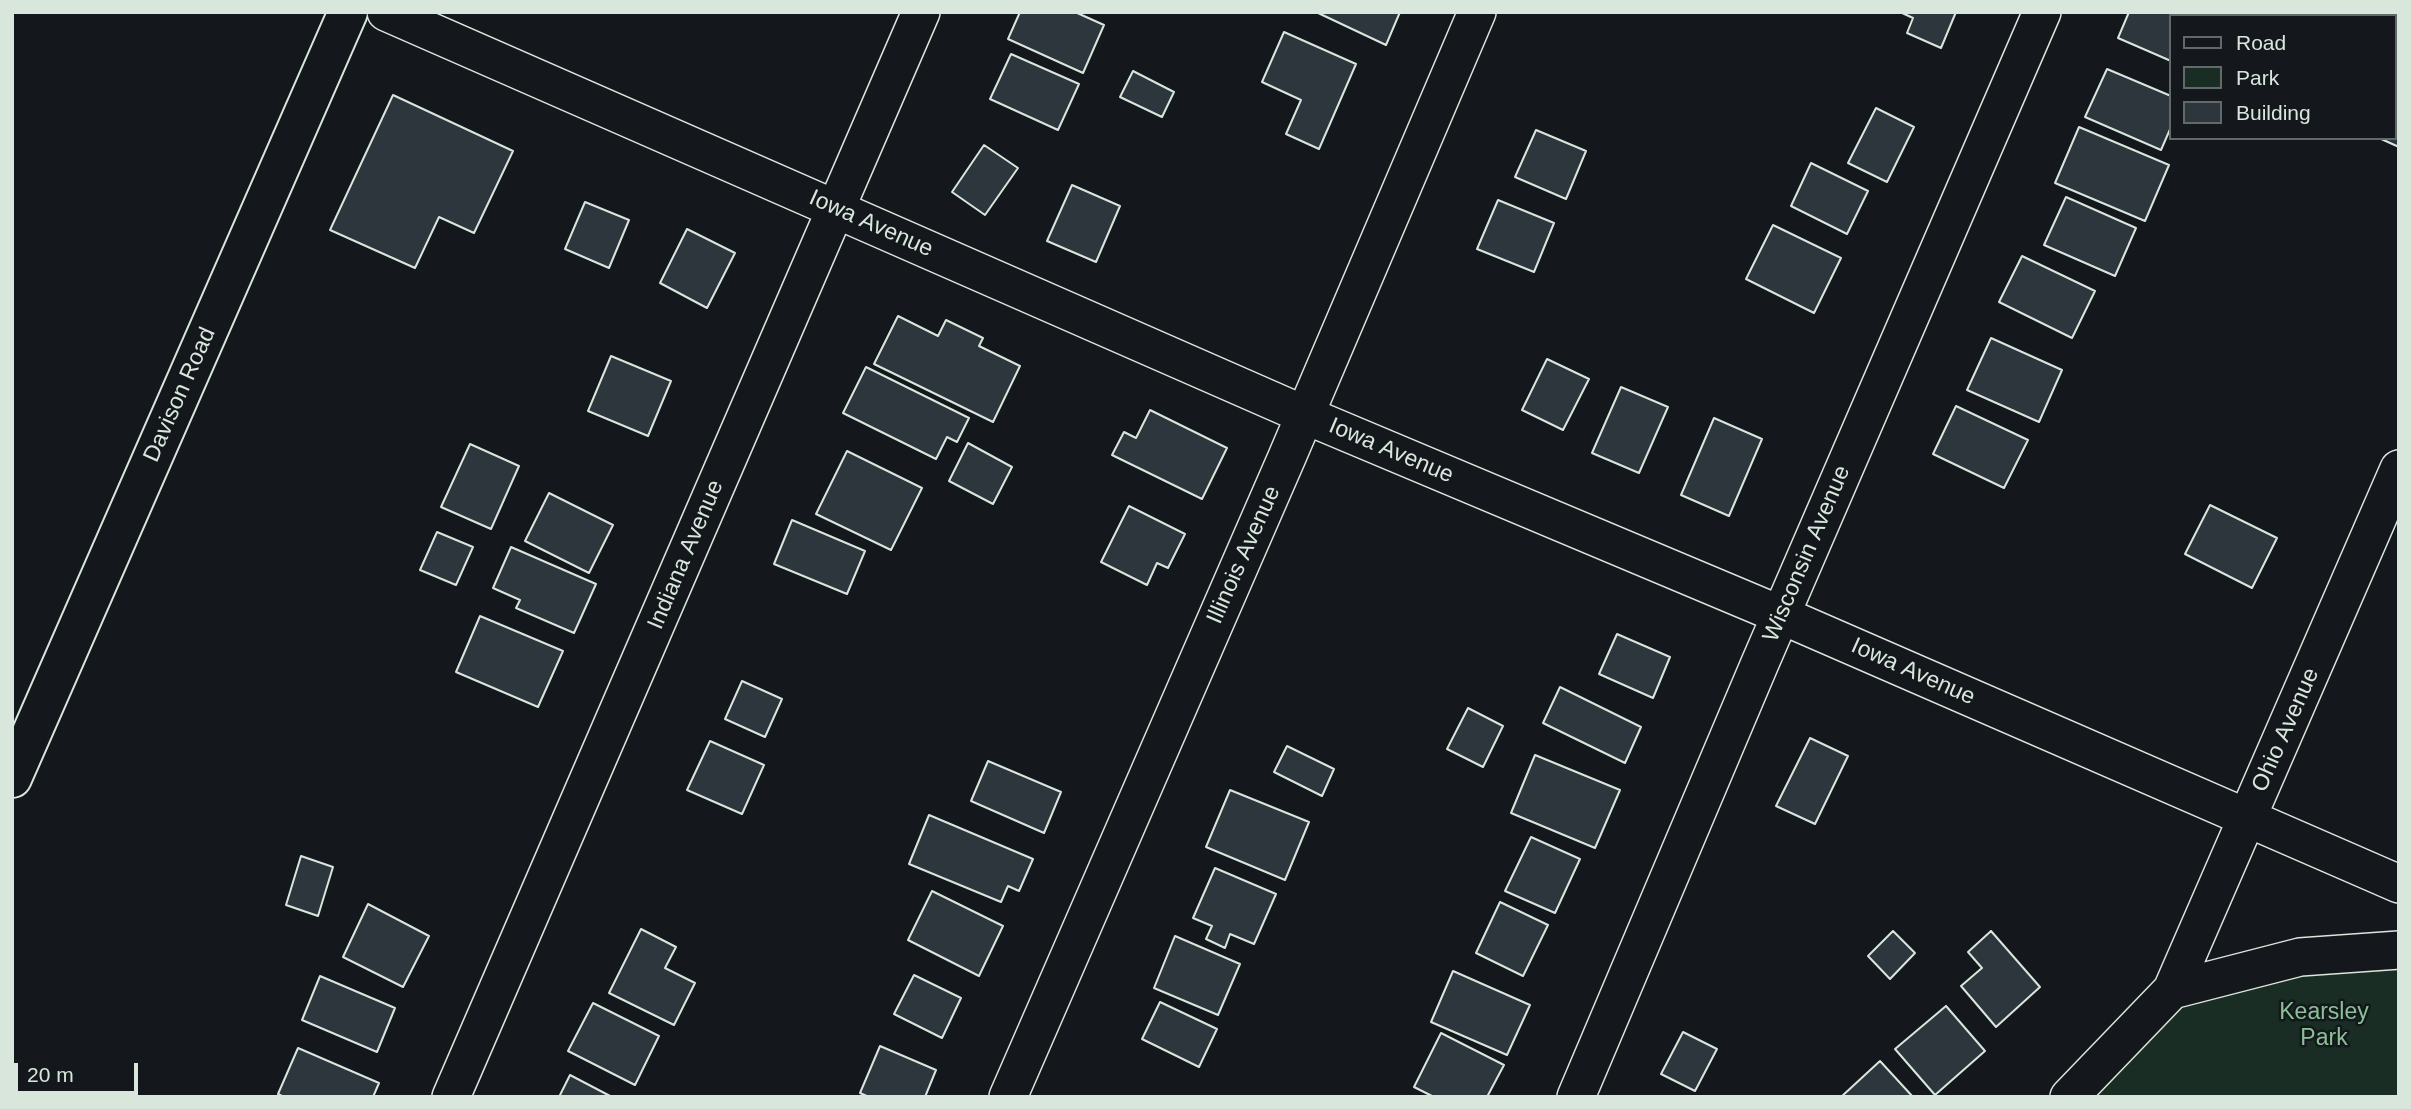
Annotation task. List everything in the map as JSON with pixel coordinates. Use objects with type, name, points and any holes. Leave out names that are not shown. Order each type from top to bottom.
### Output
[{"type":"main road","name":"Davison Road","points":[[12,778],[348,12]]},
{"type":"street","name":"Iowa Avenue","points":[[386,12],[1305,415],[1781,615],[2399,884]]},
{"type":"street","name":"Indiana Avenue","points":[[451,1097],[921,12]]},
{"type":"street","name":"Illinois Avenue","points":[[1008,1097],[1477,12]]},
{"type":"street","name":"Wisconsin Avenue","points":[[1576,1097],[2042,12]]},
{"type":"street","name":"Ohio Avenue","points":[[2172,990],[2399,469]]},
{"type":"street","points":[[2068,1097],[2172,990],[2300,957],[2399,950]]},
{"type":"green space","name":"Kearsley Park","points":[[2399,950],[2399,1097],[2069,1097],[2172,990]]},
{"type":"building","points":[[1020,12],[1075,12],[1104,25],[1083,73],[1008,39]]},
{"type":"building","points":[[1316,12],[1400,12],[1386,45]]},
{"type":"building","points":[[1900,12],[1956,12],[1941,48],[1907,33],[1913,18]]},
{"type":"building","points":[[2129,12],[2178,14],[2170,14],[2170,61],[2118,38]]},
{"type":"building","points":[[1284,32],[1356,64],[1319,149],[1286,134],[1301,100],[1262,82]]},
{"type":"building","points":[[1011,54],[1079,84],[1058,130],[990,99]]},
{"type":"building","points":[[2107,69],[2170,96],[2170,129],[2161,150],[2085,117]]},
{"type":"building","points":[[1133,71],[1174,92],[1162,117],[1120,97]]},
{"type":"building","points":[[393,95],[513,151],[474,233],[439,217],[415,268],[330,230]]},
{"type":"building","points":[[2397,97],[2399,98],[2399,147],[2383,140],[2397,140]]},
{"type":"building","points":[[1876,108],[1914,127],[1887,182],[1848,163]]},
{"type":"building","points":[[2079,127],[2169,165],[2145,221],[2055,183]]},
{"type":"building","points":[[1536,130],[1586,151],[1566,199],[1515,177]]},
{"type":"building","points":[[984,145],[1018,168],[985,215],[952,192]]},
{"type":"building","points":[[1811,163],[1868,191],[1847,234],[1791,206]]},
{"type":"building","points":[[1072,185],[1120,206],[1096,262],[1047,241]]},
{"type":"building","points":[[2066,197],[2136,228],[2115,276],[2044,245]]},
{"type":"building","points":[[1498,200],[1554,223],[1534,272],[1477,249]]},
{"type":"building","points":[[585,202],[629,220],[609,268],[565,249]]},
{"type":"building","points":[[1773,225],[1841,258],[1814,313],[1746,279]]},
{"type":"building","points":[[687,229],[735,253],[707,308],[660,283]]},
{"type":"building","points":[[2022,256],[2095,291],[2072,338],[1999,302]]},
{"type":"building","points":[[898,316],[938,336],[946,320],[983,338],[979,346],[1020,366],[993,422],[874,364]]},
{"type":"building","points":[[1991,338],[2062,370],[2039,422],[1967,390]]},
{"type":"building","points":[[611,356],[671,381],[648,436],[588,411]]},
{"type":"building","points":[[1547,359],[1589,379],[1563,430],[1522,410]]},
{"type":"building","points":[[866,367],[969,418],[957,442],[947,437],[936,459],[843,413]]},
{"type":"building","points":[[1621,387],[1668,407],[1639,473],[1592,453]]},
{"type":"building","points":[[1956,406],[2028,440],[2004,488],[1933,454]]},
{"type":"building","points":[[1150,410],[1227,448],[1202,499],[1112,455],[1124,432],[1136,438]]},
{"type":"building","points":[[1714,418],[1762,439],[1729,516],[1681,495]]},
{"type":"building","points":[[968,443],[1012,467],[993,504],[949,481]]},
{"type":"building","points":[[470,444],[519,466],[491,529],[441,507]]},
{"type":"building","points":[[847,451],[922,488],[891,550],[816,514]]},
{"type":"building","points":[[549,493],[613,525],[589,573],[525,541]]},
{"type":"building","points":[[2210,505],[2277,538],[2252,588],[2185,554]]},
{"type":"building","points":[[1129,506],[1185,534],[1168,568],[1157,563],[1147,585],[1101,562]]},
{"type":"building","points":[[792,520],[865,551],[847,594],[774,564]]},
{"type":"building","points":[[437,532],[473,547],[456,585],[420,570]]},
{"type":"building","points":[[511,547],[596,584],[574,633],[516,608],[520,600],[493,588]]},
{"type":"building","points":[[480,616],[563,651],[538,707],[456,672]]},
{"type":"building","points":[[1617,634],[1670,657],[1653,698],[1599,674]]},
{"type":"building","points":[[742,681],[782,699],[765,737],[725,719]]},
{"type":"building","points":[[1560,687],[1641,727],[1625,763],[1543,723]]},
{"type":"building","points":[[1468,708],[1503,726],[1483,767],[1447,749]]},
{"type":"building","points":[[1810,738],[1848,756],[1815,824],[1776,806]]},
{"type":"building","points":[[710,741],[764,765],[742,814],[687,790]]},
{"type":"building","points":[[1287,746],[1334,769],[1322,796],[1274,772]]},
{"type":"building","points":[[1535,755],[1620,790],[1595,848],[1511,813]]},
{"type":"building","points":[[988,761],[1061,792],[1044,833],[971,801]]},
{"type":"building","points":[[1230,790],[1309,822],[1285,880],[1206,847]]},
{"type":"building","points":[[929,815],[1033,859],[1019,891],[1008,886],[1001,902],[909,864]]},
{"type":"building","points":[[1531,837],[1580,859],[1555,913],[1505,891]]},
{"type":"building","points":[[301,856],[333,867],[318,916],[286,905]]},
{"type":"building","points":[[1215,868],[1276,894],[1254,944],[1230,934],[1225,948],[1206,939],[1212,926],[1193,918]]},
{"type":"building","points":[[932,891],[1003,926],[979,976],[908,940]]},
{"type":"building","points":[[1500,902],[1548,925],[1523,976],[1476,953]]},
{"type":"building","points":[[368,904],[429,936],[403,987],[343,957]]},
{"type":"building","points":[[641,929],[676,947],[665,968],[695,983],[674,1025],[609,993]]},
{"type":"building","points":[[1893,931],[1915,953],[1890,979],[1868,956]]},
{"type":"building","points":[[1991,931],[2040,987],[1996,1027],[1961,986],[1982,968],[1968,952]]},
{"type":"building","points":[[1175,936],[1240,964],[1218,1015],[1154,988]]},
{"type":"building","points":[[1453,971],[1530,1005],[1507,1055],[1431,1022]]},
{"type":"building","points":[[914,975],[961,998],[942,1038],[894,1014]]},
{"type":"building","points":[[320,976],[395,1008],[377,1052],[302,1020]]},
{"type":"building","points":[[1160,1002],[1217,1029],[1199,1067],[1142,1039]]},
{"type":"building","points":[[593,1003],[659,1036],[635,1085],[568,1051]]},
{"type":"building","points":[[1946,1006],[1985,1051],[1935,1095],[1895,1049]]},
{"type":"building","points":[[1683,1032],[1717,1049],[1695,1091],[1661,1074]]},
{"type":"building","points":[[1441,1033],[1504,1065],[1487,1097],[1434,1097],[1414,1087]]},
{"type":"building","points":[[880,1046],[936,1070],[925,1097],[869,1097],[860,1093]]},
{"type":"building","points":[[298,1048],[379,1083],[373,1097],[284,1097],[278,1094]]},
{"type":"building","points":[[1880,1061],[1913,1097],[1841,1097]]},
{"type":"building","points":[[570,1075],[612,1097],[559,1097]]}]
